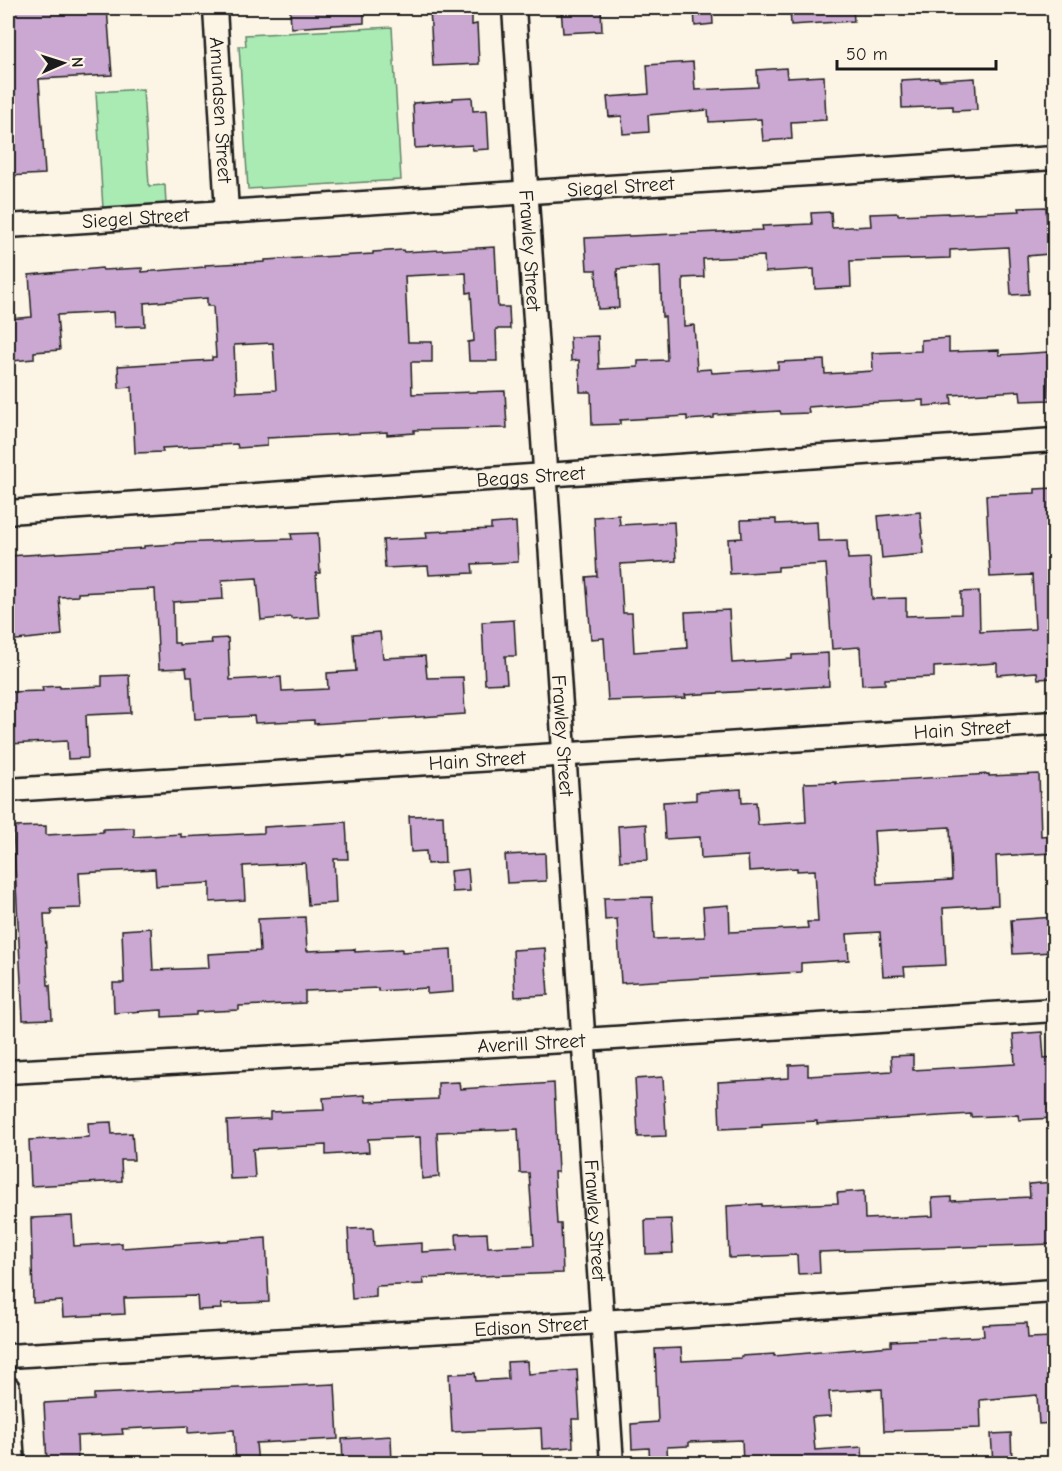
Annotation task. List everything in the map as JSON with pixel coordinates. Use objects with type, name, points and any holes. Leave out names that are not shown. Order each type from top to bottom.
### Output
[{"type":"street","name":"Amundsen Street","points":[[215,8],[227,212]]},
{"type":"street","name":"Frawley Street","points":[[514,8],[612,1464]]},
{"type":"street","name":"Siegel Street","points":[[8,226],[528,194],[1054,158]]},
{"type":"street","name":"Beggs Street","points":[[8,512],[1054,440]]},
{"type":"street","name":"Hain Street","points":[[8,790],[1054,723]]},
{"type":"street","name":"Averill Street","points":[[8,1072],[583,1040],[1054,1010]]},
{"type":"street","name":"Edison Street","points":[[8,1356],[602,1322],[1054,1291]]},
{"type":"street","points":[[8,1388],[13,1464]]},
{"type":"green space","points":[[392,27],[401,180],[248,189],[239,46],[246,46],[245,35]]},
{"type":"green space","points":[[143,89],[149,186],[165,185],[166,205],[103,209],[96,92]]},
{"type":"building","points":[[8,8],[107,8],[112,75],[39,79],[45,174],[8,176]]},
{"type":"building","points":[[290,8],[364,8],[364,23],[291,28]]},
{"type":"building","points":[[430,8],[472,8],[472,25],[477,24],[479,64],[433,66]]},
{"type":"building","points":[[561,8],[601,8],[602,31],[563,33]]},
{"type":"building","points":[[694,8],[712,8],[713,24],[695,26]]},
{"type":"building","points":[[790,8],[853,8],[854,21],[791,25]]},
{"type":"building","points":[[693,62],[695,90],[758,87],[757,70],[786,68],[787,78],[824,76],[826,120],[791,122],[792,139],[763,141],[761,119],[709,122],[708,110],[648,115],[649,132],[623,134],[622,116],[609,117],[607,97],[649,94],[647,65]]},
{"type":"building","points":[[939,78],[939,80],[975,78],[977,110],[953,111],[953,106],[902,108],[901,80]]},
{"type":"building","points":[[472,97],[473,111],[487,110],[489,149],[473,150],[472,145],[415,148],[413,103]]},
{"type":"building","points":[[1046,207],[1049,254],[1027,256],[1029,294],[1011,295],[1008,247],[950,250],[950,258],[850,261],[851,287],[815,289],[814,269],[765,272],[764,256],[703,259],[704,277],[683,278],[684,326],[694,325],[697,370],[711,369],[712,373],[778,369],[778,362],[824,360],[825,374],[873,371],[872,353],[921,351],[921,340],[949,338],[949,352],[999,350],[999,355],[1048,352],[1050,400],[1021,401],[1020,391],[951,395],[952,404],[924,406],[924,400],[864,403],[808,407],[809,413],[781,414],[780,411],[714,415],[714,418],[687,420],[687,416],[620,420],[620,424],[592,425],[591,392],[580,392],[579,360],[571,361],[570,337],[598,336],[599,369],[638,367],[638,361],[667,360],[660,266],[617,269],[619,308],[598,309],[596,270],[587,270],[585,238],[763,230],[762,226],[812,224],[811,213],[831,212],[832,228],[871,226],[870,214],[948,214],[1020,211],[1019,208]]},
{"type":"building","points":[[495,247],[498,307],[509,307],[510,329],[496,329],[497,361],[469,361],[468,342],[474,341],[471,292],[467,293],[466,273],[405,276],[408,342],[432,342],[432,362],[411,362],[412,394],[505,391],[507,428],[414,430],[414,433],[387,435],[387,432],[267,438],[267,446],[238,448],[237,444],[162,448],[163,452],[135,453],[132,387],[119,388],[118,366],[212,360],[212,357],[216,357],[213,306],[207,306],[207,298],[144,303],[145,326],[114,327],[113,312],[57,315],[60,350],[34,352],[34,359],[12,361],[11,357],[8,358],[8,319],[32,317],[29,275],[102,268],[103,270],[142,268],[142,272],[205,267],[205,265],[265,262],[265,260],[373,254],[373,252],[403,250],[404,252]],"holes":[[[273,343],[276,390],[236,392],[234,345]]]},
{"type":"building","points":[[1054,488],[1054,514],[1050,514],[1054,597],[1054,678],[1038,679],[1037,672],[997,675],[997,663],[934,667],[934,677],[885,679],[885,684],[862,685],[860,647],[832,649],[826,564],[778,567],[778,571],[730,574],[728,539],[742,538],[741,520],[776,519],[776,524],[817,522],[818,541],[847,540],[848,559],[870,558],[872,599],[906,598],[906,616],[961,614],[961,592],[979,591],[980,632],[1035,629],[1032,575],[990,577],[986,495],[1035,493],[1035,489]]},
{"type":"building","points":[[920,512],[924,554],[882,558],[878,516]]},
{"type":"building","points":[[619,515],[620,525],[674,522],[676,561],[620,564],[623,613],[632,613],[634,652],[687,648],[685,612],[729,610],[732,663],[792,659],[792,655],[828,653],[829,686],[685,695],[686,698],[608,701],[604,638],[591,639],[586,577],[597,576],[594,517]]},
{"type":"building","points":[[516,522],[518,562],[472,564],[473,573],[429,575],[428,566],[385,568],[383,540],[427,538],[426,532],[491,529],[491,524]]},
{"type":"building","points":[[318,533],[320,573],[316,573],[319,617],[261,620],[257,578],[222,580],[223,599],[173,602],[174,643],[179,643],[179,645],[212,643],[211,639],[228,638],[230,680],[281,677],[282,691],[328,689],[327,673],[356,671],[353,634],[380,632],[383,658],[425,656],[427,678],[463,677],[465,714],[314,724],[314,720],[255,723],[254,716],[195,719],[192,677],[187,677],[186,668],[159,669],[155,589],[78,593],[78,596],[59,597],[62,635],[8,641],[8,556],[144,548],[144,546],[175,543],[292,539],[291,534]]},
{"type":"building","points":[[514,620],[516,656],[505,656],[507,683],[485,684],[482,622]]},
{"type":"building","points":[[129,675],[131,713],[86,715],[88,758],[68,759],[67,741],[9,744],[8,692],[43,691],[42,687],[102,686],[102,676]]},
{"type":"building","points":[[989,774],[989,776],[1039,774],[1041,836],[1054,835],[1054,853],[996,856],[998,905],[943,908],[946,965],[904,967],[905,975],[883,976],[880,932],[847,934],[849,960],[801,963],[801,972],[621,983],[617,919],[605,920],[604,898],[652,897],[654,939],[705,937],[703,907],[729,905],[730,932],[808,928],[807,922],[818,922],[815,870],[797,871],[797,868],[749,871],[748,856],[701,859],[700,837],[665,839],[663,802],[696,800],[696,792],[741,789],[742,803],[756,802],[758,825],[806,822],[804,783],[836,782],[836,784]],"holes":[[[950,827],[952,880],[877,884],[874,831]]]},
{"type":"building","points":[[443,815],[445,863],[427,864],[426,851],[411,852],[409,816]]},
{"type":"building","points":[[346,822],[348,859],[334,859],[336,903],[308,905],[305,863],[243,866],[245,900],[210,902],[210,883],[156,886],[155,869],[79,873],[81,908],[51,909],[52,914],[44,914],[52,1019],[23,1020],[13,827],[46,826],[46,835],[134,828],[134,837],[181,834],[181,837],[264,833],[264,827]]},
{"type":"building","points":[[646,824],[648,860],[620,861],[618,826]]},
{"type":"building","points":[[545,853],[546,881],[507,883],[505,855]]},
{"type":"building","points":[[468,869],[470,891],[452,892],[450,871]]},
{"type":"building","points":[[305,917],[307,951],[355,949],[355,952],[402,949],[402,952],[451,949],[453,992],[427,994],[427,988],[305,991],[305,1003],[239,1006],[239,1010],[196,1012],[196,1015],[162,1017],[162,1010],[114,1013],[113,983],[124,983],[122,930],[151,928],[153,970],[209,968],[208,954],[260,951],[258,919]]},
{"type":"building","points":[[1054,917],[1054,952],[1013,954],[1011,920]]},
{"type":"building","points":[[545,948],[548,995],[515,997],[513,950]]},
{"type":"building","points":[[1042,1032],[1044,1058],[1054,1057],[1054,1118],[1019,1120],[1018,1115],[971,1117],[971,1114],[817,1124],[817,1121],[762,1124],[762,1127],[720,1129],[718,1082],[789,1078],[789,1065],[808,1064],[808,1076],[892,1071],[891,1056],[913,1055],[913,1070],[1015,1064],[1013,1034]]},
{"type":"building","points":[[663,1077],[666,1136],[638,1137],[635,1079]]},
{"type":"building","points":[[459,1082],[460,1089],[554,1083],[558,1172],[554,1172],[557,1224],[561,1224],[563,1273],[423,1278],[424,1284],[376,1286],[376,1297],[352,1299],[348,1229],[373,1228],[374,1246],[422,1243],[422,1252],[457,1250],[456,1234],[487,1233],[488,1247],[534,1245],[529,1173],[520,1173],[518,1129],[437,1132],[439,1177],[422,1179],[420,1137],[368,1139],[369,1152],[326,1155],[326,1145],[253,1149],[255,1178],[230,1179],[227,1121],[270,1119],[270,1112],[324,1110],[323,1098],[365,1095],[366,1102],[438,1099],[438,1083]]},
{"type":"building","points":[[111,1122],[112,1134],[132,1133],[134,1160],[121,1160],[122,1181],[31,1186],[29,1140],[89,1137],[88,1123]]},
{"type":"building","points":[[1054,1182],[1054,1244],[819,1252],[820,1273],[798,1274],[797,1255],[729,1258],[727,1206],[838,1203],[837,1193],[864,1191],[865,1219],[933,1216],[932,1198],[951,1197],[951,1201],[1030,1197],[1029,1184]]},
{"type":"building","points":[[72,1216],[74,1246],[122,1243],[122,1248],[266,1238],[269,1302],[221,1304],[222,1309],[198,1310],[197,1296],[124,1298],[125,1314],[63,1317],[62,1301],[33,1303],[31,1218]]},
{"type":"building","points":[[671,1219],[673,1253],[646,1254],[645,1220]]},
{"type":"building","points":[[1027,1323],[1028,1338],[1054,1337],[1054,1423],[1039,1424],[1037,1395],[980,1400],[981,1428],[884,1431],[882,1389],[829,1392],[831,1416],[812,1417],[815,1450],[862,1447],[863,1464],[743,1464],[742,1440],[689,1442],[689,1446],[667,1447],[668,1464],[650,1464],[649,1448],[632,1449],[631,1424],[658,1422],[655,1349],[681,1348],[682,1361],[774,1354],[774,1356],[891,1346],[891,1341],[984,1336],[983,1325]]},
{"type":"building","points":[[527,1361],[528,1374],[577,1370],[580,1419],[572,1419],[573,1447],[542,1449],[541,1428],[452,1432],[449,1374],[475,1373],[476,1381],[508,1379],[507,1362]]},
{"type":"building","points":[[335,1384],[338,1439],[256,1443],[258,1464],[236,1464],[234,1430],[188,1433],[188,1426],[122,1429],[123,1434],[77,1436],[78,1464],[47,1464],[44,1403],[94,1400],[94,1394]]},
{"type":"building","points":[[1011,1433],[1012,1462],[993,1463],[991,1434]]},
{"type":"building","points":[[391,1436],[392,1464],[343,1464],[342,1439]]}]
